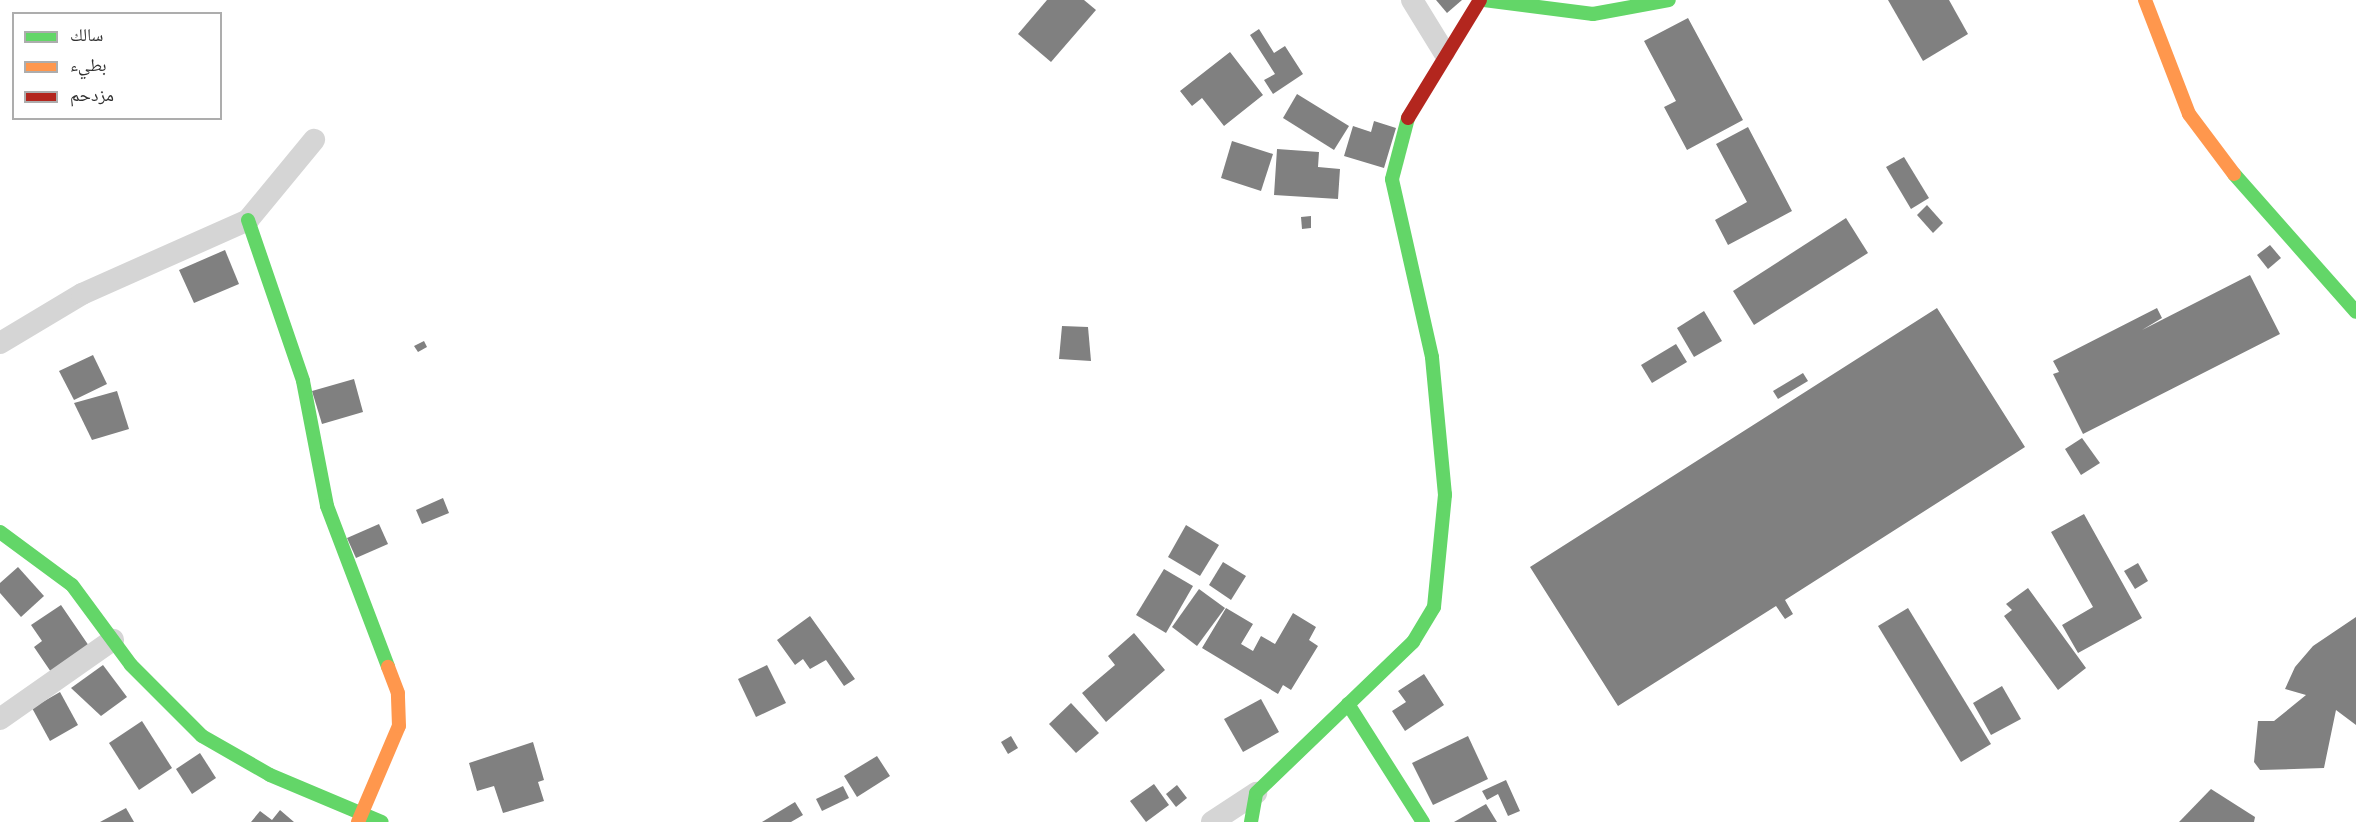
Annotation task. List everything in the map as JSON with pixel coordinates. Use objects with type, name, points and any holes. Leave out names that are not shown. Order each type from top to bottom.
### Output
[{"type":"street","points":[[1412,0],[1444,52]]},
{"type":"street","points":[[1212,822],[1256,793],[1413,642],[1434,607],[1445,495],[1432,357],[1392,180],[1403,126],[1444,52],[1482,0],[1593,14],[1669,0]]},
{"type":"street","points":[[2145,0],[2189,114],[2215,153],[2356,312]]},
{"type":"street","points":[[0,343],[82,294],[248,220],[314,140]]},
{"type":"street","points":[[248,220],[303,381],[327,506],[398,693],[399,726],[360,818]]},
{"type":"street","points":[[0,532],[72,585],[112,640],[202,736],[270,775],[360,818],[383,822]]},
{"type":"street","points":[[0,719],[112,640]]},
{"type":"street","points":[[1348,704],[1424,822]]},
{"type":"street","points":[[1251,822],[1256,793]]},
{"type":"building","points":[[1047,0],[1084,0],[1096,10],[1051,62],[1018,34]]},
{"type":"building","points":[[1436,0],[1462,0],[1447,13]]},
{"type":"building","points":[[1888,0],[1949,0],[1968,34],[1923,61]]},
{"type":"building","points":[[1688,18],[1743,120],[1687,150],[1664,107],[1676,101],[1644,41]]},
{"type":"building","points":[[1259,29],[1274,53],[1285,46],[1303,74],[1273,94],[1264,80],[1275,74],[1250,35]]},
{"type":"building","points":[[1230,52],[1263,95],[1224,126],[1202,98],[1192,106],[1180,91]]},
{"type":"building","points":[[1297,94],[1349,126],[1334,150],[1283,118]]},
{"type":"building","points":[[1374,121],[1396,128],[1384,168],[1344,156],[1353,126],[1371,132]]},
{"type":"building","points":[[1748,127],[1792,211],[1728,245],[1715,220],[1747,202],[1716,144]]},
{"type":"building","points":[[1232,141],[1273,154],[1261,191],[1221,178]]},
{"type":"building","points":[[1277,149],[1319,152],[1318,167],[1340,169],[1338,199],[1274,195]]},
{"type":"building","points":[[1904,157],[1929,198],[1911,209],[1886,167]]},
{"type":"building","points":[[1927,205],[1943,223],[1933,233],[1917,215]]},
{"type":"building","points":[[1311,216],[1311,228],[1302,229],[1301,217]]},
{"type":"building","points":[[1846,218],[1868,253],[1754,325],[1733,291]]},
{"type":"building","points":[[2270,245],[2281,258],[2268,269],[2257,255]]},
{"type":"building","points":[[225,250],[239,284],[194,303],[179,270]]},
{"type":"building","points":[[2250,275],[2280,334],[2083,434],[2053,374],[2059,372],[2053,361],[2157,308],[2162,318],[2142,330]]},
{"type":"building","points":[[1937,308],[2025,447],[1785,600],[1793,614],[1785,619],[1776,606],[1618,706],[1530,567]]},
{"type":"building","points":[[1704,311],[1722,341],[1694,357],[1677,328]]},
{"type":"building","points":[[1062,326],[1088,327],[1091,361],[1059,359]]},
{"type":"building","points":[[424,341],[427,347],[418,352],[414,346]]},
{"type":"building","points":[[1676,344],[1687,362],[1652,383],[1641,365]]},
{"type":"building","points":[[93,355],[107,384],[74,400],[59,371]]},
{"type":"building","points":[[1803,373],[1808,381],[1778,399],[1773,391]]},
{"type":"building","points":[[354,379],[363,412],[322,424],[312,391]]},
{"type":"building","points":[[117,391],[129,429],[92,440],[74,403]]},
{"type":"building","points":[[2082,438],[2100,463],[2081,475],[2065,449]]},
{"type":"building","points":[[443,498],[449,513],[422,524],[416,510]]},
{"type":"building","points":[[2084,514],[2142,618],[2078,653],[2062,625],[2093,607],[2051,532]]},
{"type":"building","points":[[379,524],[388,544],[356,558],[347,538]]},
{"type":"building","points":[[1186,525],[1219,545],[1200,576],[1168,557]]},
{"type":"building","points":[[1223,562],[1246,576],[1231,600],[1209,585]]},
{"type":"building","points":[[2138,563],[2148,581],[2135,589],[2124,571]]},
{"type":"building","points":[[18,567],[44,596],[21,617],[0,593],[0,583]]},
{"type":"building","points":[[1164,569],[1193,586],[1166,633],[1136,615]]},
{"type":"building","points":[[2028,588],[2086,668],[2058,690],[2004,616],[2012,610],[2006,604]]},
{"type":"building","points":[[1199,589],[1225,608],[1197,646],[1172,627]]},
{"type":"building","points":[[61,605],[89,646],[51,672],[34,647],[42,641],[31,625]]},
{"type":"building","points":[[1226,608],[1253,624],[1241,644],[1253,651],[1261,636],[1275,644],[1293,613],[1316,627],[1309,640],[1318,646],[1291,690],[1283,685],[1278,694],[1202,648]]},
{"type":"building","points":[[1908,608],[1991,744],[1961,762],[1878,626]]},
{"type":"building","points":[[810,616],[855,679],[844,686],[826,660],[810,669],[803,659],[795,665],[777,640]]},
{"type":"building","points":[[2356,617],[2356,725],[2336,710],[2324,768],[2260,770],[2254,762],[2258,721],[2274,721],[2306,695],[2285,689],[2295,667],[2313,646]]},
{"type":"building","points":[[1134,633],[1165,670],[1106,722],[1082,693],[1115,665],[1108,656]]},
{"type":"building","points":[[103,665],[127,697],[101,716],[71,688]]},
{"type":"building","points":[[767,665],[786,703],[756,717],[738,679]]},
{"type":"building","points":[[1424,674],[1444,705],[1405,731],[1392,711],[1406,702],[1398,691]]},
{"type":"building","points":[[2002,686],[2021,719],[1991,735],[1973,703]]},
{"type":"building","points":[[60,692],[78,725],[50,741],[32,708]]},
{"type":"building","points":[[1261,699],[1279,732],[1243,752],[1224,719]]},
{"type":"building","points":[[1071,703],[1099,733],[1076,753],[1049,724]]},
{"type":"building","points":[[142,721],[172,768],[139,790],[109,743]]},
{"type":"building","points":[[1011,736],[1018,748],[1008,754],[1001,742]]},
{"type":"building","points":[[1468,736],[1488,779],[1433,805],[1412,763]]},
{"type":"building","points":[[533,742],[544,780],[538,782],[544,801],[503,813],[494,786],[477,791],[469,763]]},
{"type":"building","points":[[200,753],[216,778],[192,794],[176,769]]},
{"type":"building","points":[[877,756],[890,776],[857,797],[844,776]]},
{"type":"building","points":[[1506,780],[1520,811],[1508,816],[1498,794],[1487,800],[1482,791]]},
{"type":"building","points":[[1154,784],[1169,805],[1146,822],[1130,801]]},
{"type":"building","points":[[1177,785],[1187,798],[1176,807],[1166,794]]},
{"type":"building","points":[[843,786],[849,798],[822,811],[816,799]]},
{"type":"building","points":[[2211,789],[2255,817],[2254,822],[2179,822]]},
{"type":"building","points":[[795,802],[803,815],[791,822],[762,822]]},
{"type":"building","points":[[1486,804],[1497,822],[1454,822]]},
{"type":"building","points":[[126,808],[134,822],[100,822]]},
{"type":"building","points":[[280,810],[294,822],[251,822],[260,811],[272,820]]},
{"type":"traffic: fast","points":[[1484,0],[1593,14],[1669,0]]},
{"type":"traffic: fast","points":[[1251,822],[1256,793],[1413,642],[1434,607],[1445,495],[1432,357],[1392,179],[1408,118]]},
{"type":"traffic: fast","points":[[2234,174],[2356,312]]},
{"type":"traffic: fast","points":[[248,220],[303,381],[327,506],[388,667]]},
{"type":"traffic: fast","points":[[0,532],[72,585],[131,665],[202,736],[270,775],[382,822]]},
{"type":"traffic: fast","points":[[1348,704],[1423,822]]},
{"type":"traffic: slow","points":[[2145,0],[2189,114],[2234,174]]},
{"type":"traffic: slow","points":[[358,822],[399,726],[398,693],[388,667]]},
{"type":"traffic: jam","points":[[1408,118],[1480,0]]}]
